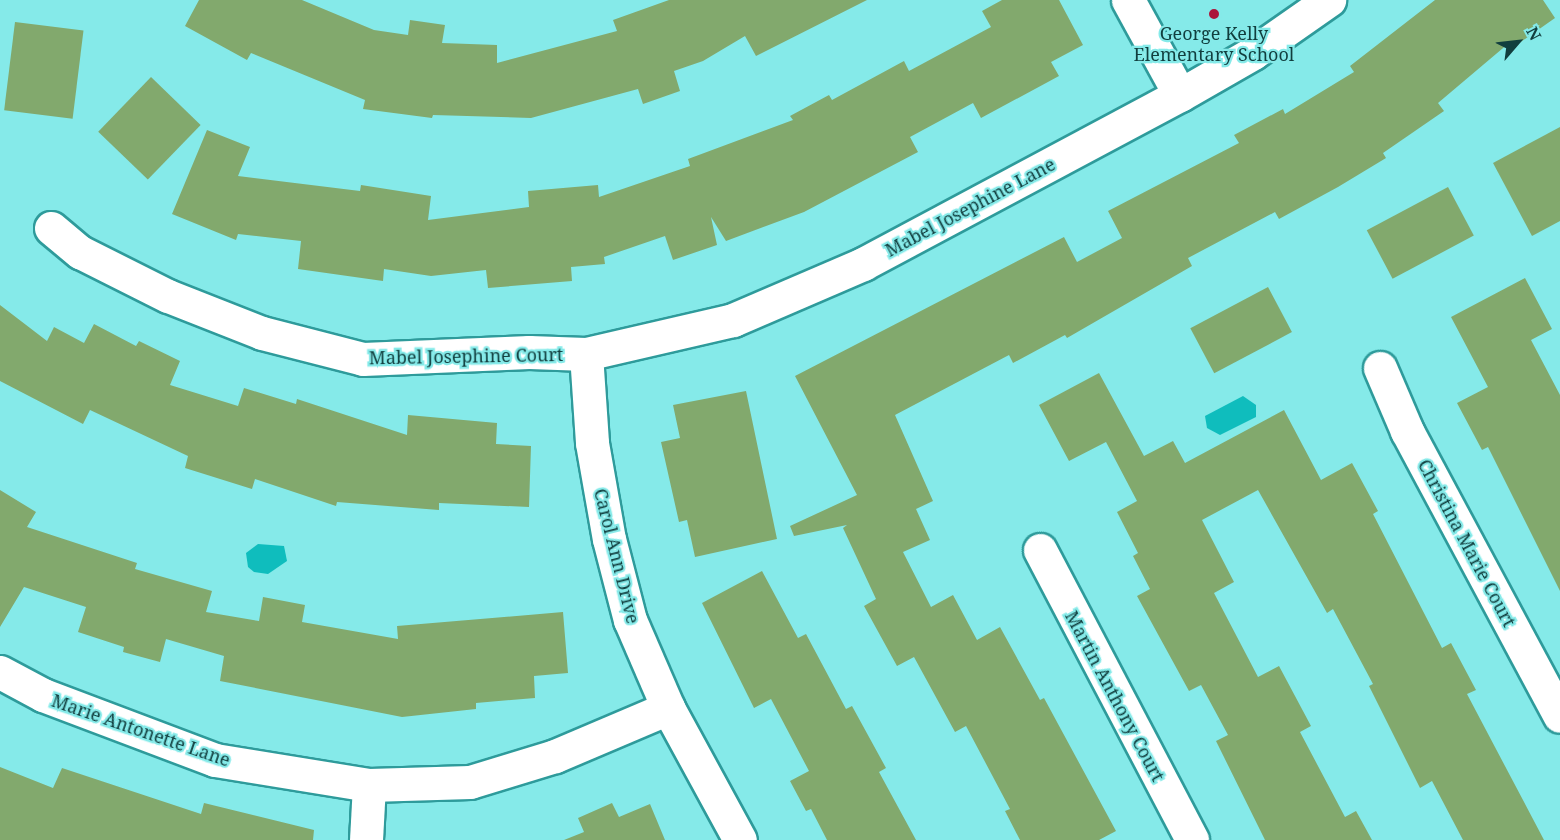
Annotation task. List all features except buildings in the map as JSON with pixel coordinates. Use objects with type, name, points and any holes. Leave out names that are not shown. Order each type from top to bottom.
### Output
[{"type":"street","points":[[1128,0],[1180,95]]},
{"type":"street","name":"Mabel Josephine Lane","points":[[586,354],[733,320],[862,264],[1180,95],[1253,53],[1329,0]]},
{"type":"street","name":"Mabel Josephine Court","points":[[51,228],[80,252],[168,296],[262,333],[363,359],[529,352],[586,354]]},
{"type":"street","name":"Carol Ann Drive","points":[[586,354],[592,442],[609,539],[630,620],[668,708],[740,840]]},
{"type":"street","name":"Christina Marie Court","points":[[1380,368],[1407,431],[1560,716]]},
{"type":"street","name":"Martin Anthony Court","points":[[1040,550],[1192,840]]},
{"type":"street","name":"Marie Antonette Lane","points":[[0,672],[42,695],[215,760],[369,786],[470,782],[555,756],[668,708]]},
{"type":"street","points":[[366,840],[369,786]]},
{"type":"water","points":[[1243,396],[1256,405],[1256,417],[1220,435],[1207,428],[1205,416]]},
{"type":"water","points":[[258,544],[284,546],[287,561],[268,574],[254,572],[248,567],[246,553]]},
{"type":"place","name":"George Kelly Elementary School","points":[[1214,14]]}]
